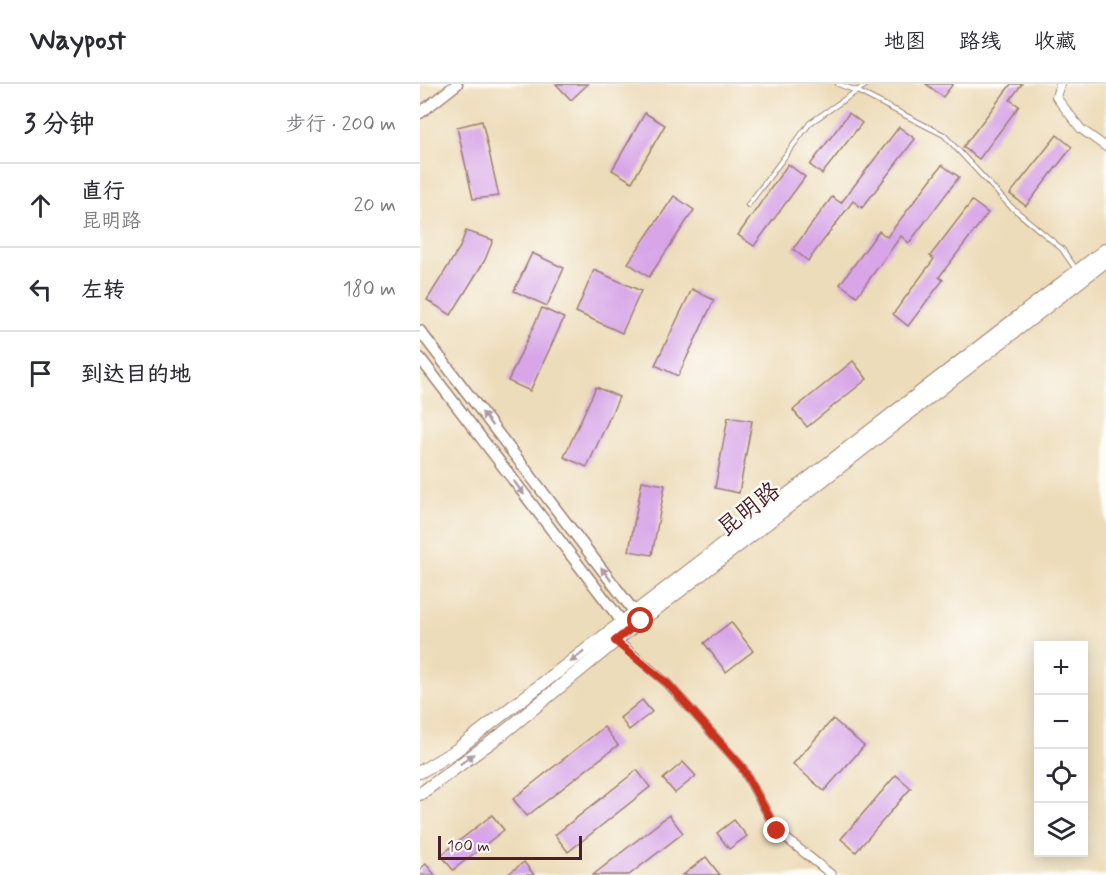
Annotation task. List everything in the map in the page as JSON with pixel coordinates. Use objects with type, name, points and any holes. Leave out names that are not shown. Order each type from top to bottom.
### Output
[{"type":"main road","points":[[420,113],[457,84]]},
{"type":"main road","name":"昆明路","points":[[420,772],[455,750],[625,627],[1080,274],[1106,249]]},
{"type":"main road","name":"昆明路","points":[[1080,274],[1106,261]]},
{"type":"main road","points":[[420,331],[638,617]]},
{"type":"main road","points":[[420,358],[625,627]]},
{"type":"main road","name":"昆明路","points":[[420,794],[502,734],[613,636]]},
{"type":"street","points":[[1060,84],[1056,97],[1081,129],[1106,147]]},
{"type":"street","points":[[613,636],[668,684],[742,767],[777,831],[832,875]]},
{"type":"lane","points":[[838,84],[944,135],[1009,205],[1062,249],[1080,274]]},
{"type":"lane","points":[[748,205],[810,123],[867,84]]},
{"type":"building","points":[[556,84],[588,84],[571,100]]},
{"type":"building","points":[[926,84],[953,84],[943,97]]},
{"type":"building","points":[[1011,84],[1022,84],[1010,100],[1019,106],[979,159],[963,147]]},
{"type":"building","points":[[645,113],[665,125],[632,182],[612,170]]},
{"type":"building","points":[[849,113],[862,123],[822,174],[810,165]]},
{"type":"building","points":[[482,121],[499,196],[473,199],[457,127]]},
{"type":"building","points":[[899,127],[915,139],[862,208],[853,201],[808,261],[793,249],[832,197],[841,203]]},
{"type":"building","points":[[1057,135],[1072,147],[1026,206],[1010,194]]},
{"type":"building","points":[[788,164],[805,177],[754,246],[738,235]]},
{"type":"building","points":[[942,165],[959,177],[909,243],[901,236],[857,296],[840,284],[879,231],[887,237]]},
{"type":"building","points":[[674,196],[694,210],[649,277],[628,263]]},
{"type":"building","points":[[972,201],[988,213],[939,277],[943,280],[908,326],[893,314],[934,259],[930,256]]},
{"type":"building","points":[[466,231],[493,240],[485,260],[451,315],[427,300],[460,247]]},
{"type":"building","points":[[532,253],[564,268],[547,306],[514,291]]},
{"type":"building","points":[[594,270],[641,291],[622,333],[576,312]]},
{"type":"building","points":[[692,289],[714,300],[678,376],[655,365]]},
{"type":"building","points":[[542,308],[564,318],[530,391],[508,381]]},
{"type":"building","points":[[853,361],[867,379],[807,427],[793,410]]},
{"type":"building","points":[[596,387],[619,397],[587,467],[564,457]]},
{"type":"building","points":[[728,417],[752,421],[739,493],[715,488]]},
{"type":"building","points":[[642,481],[665,485],[652,555],[629,551]]},
{"type":"building","points":[[731,622],[753,651],[726,672],[704,643]]},
{"type":"building","points":[[642,700],[652,712],[629,730],[620,718]]},
{"type":"building","points":[[833,719],[864,746],[824,791],[793,764]]},
{"type":"building","points":[[604,727],[618,745],[527,816],[513,799]]},
{"type":"building","points":[[683,762],[696,776],[675,793],[663,779]]},
{"type":"building","points":[[637,770],[650,787],[568,852],[555,835]]},
{"type":"building","points":[[896,775],[911,788],[856,852],[841,839]]},
{"type":"building","points":[[492,815],[504,830],[453,870],[441,855]]},
{"type":"building","points":[[669,815],[683,833],[629,875],[593,875]]},
{"type":"building","points":[[734,820],[747,836],[729,849],[717,833]]},
{"type":"building","points":[[706,857],[720,875],[683,875]]},
{"type":"building","points":[[524,862],[534,875],[507,875]]},
{"type":"building","points":[[426,864],[435,875],[420,875],[420,869]]},
{"type":"route","points":[[641,621],[615,641],[668,684],[742,767],[777,831]]}]
